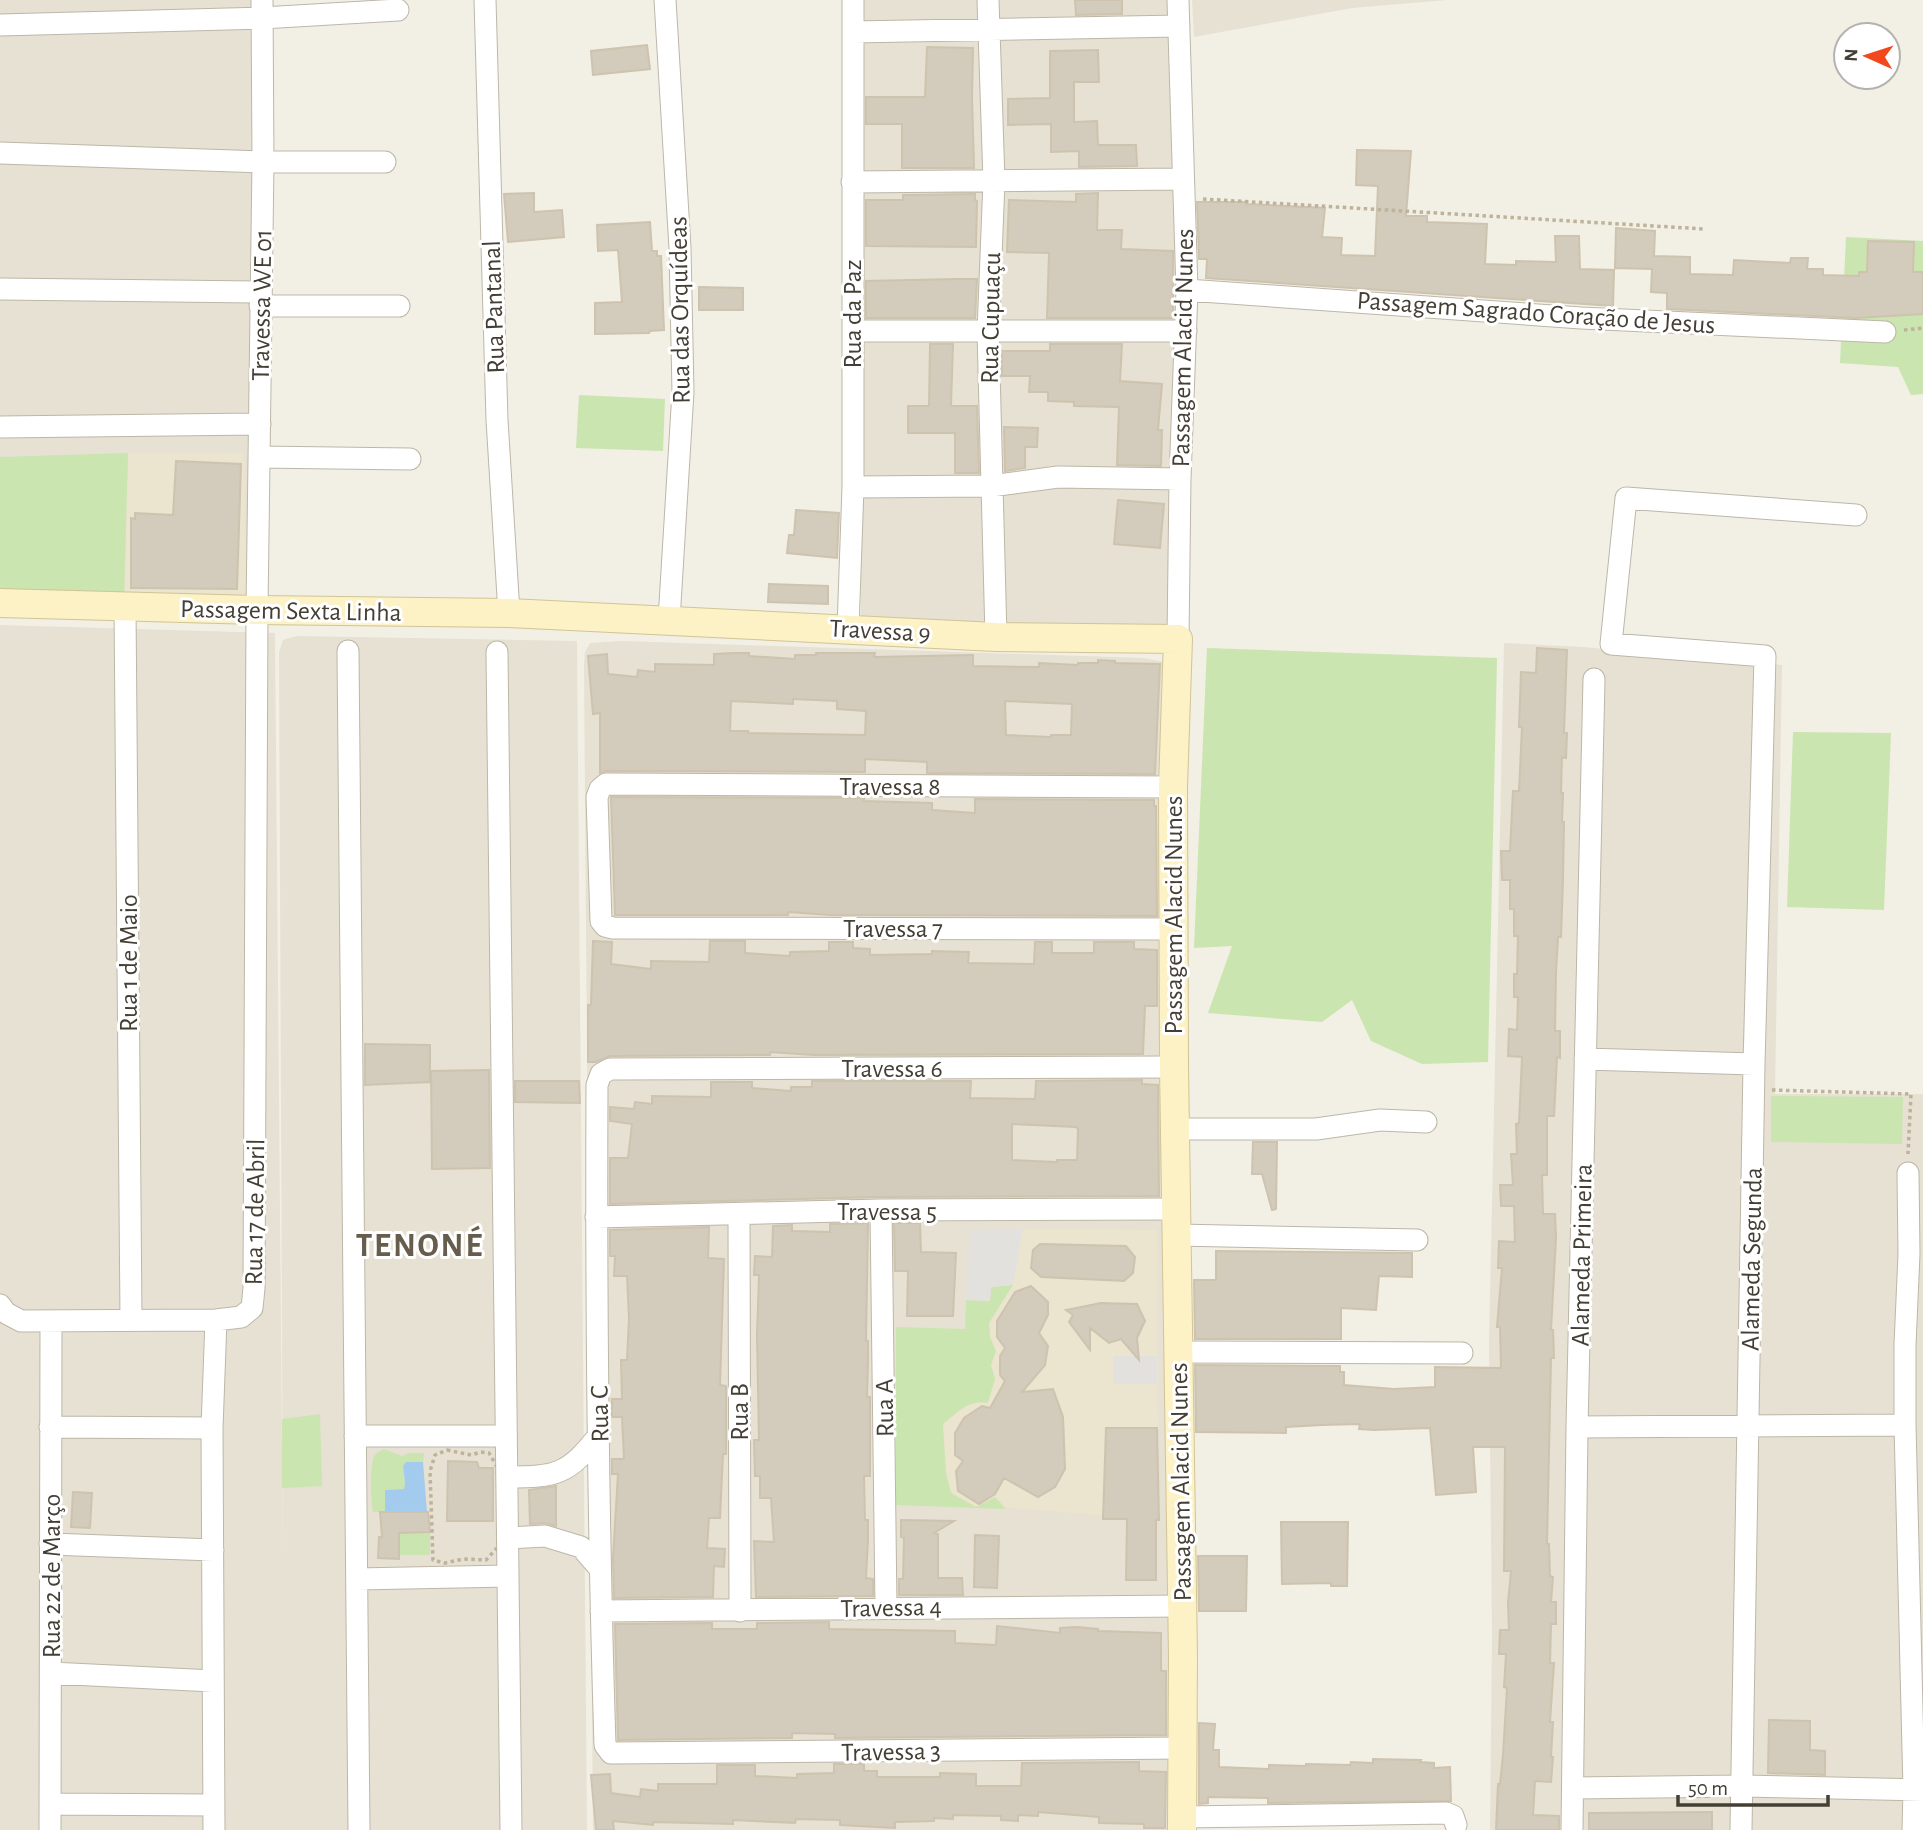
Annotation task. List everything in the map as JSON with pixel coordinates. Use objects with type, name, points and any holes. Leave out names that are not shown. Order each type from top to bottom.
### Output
[{"type":"street","name":"Rua Pantanal","points":[[485,0],[497,420],[509,613]]},
{"type":"street","name":"Rua das Orquídeas","points":[[665,0],[680,248],[683,392],[669,620]]},
{"type":"street","name":"Rua da Paz","points":[[848,628],[853,487],[853,0]]},
{"type":"street","name":"Rua Cupuaçu","points":[[988,0],[994,181],[988,332],[996,637]]},
{"type":"street","name":"Passagem Alacid Nunes","points":[[1178,0],[1187,290],[1173,787],[1182,1824]]},
{"type":"street","points":[[0,25],[262,9],[398,10]]},
{"type":"street","name":"Travessa WE 01","points":[[257,610],[263,162],[262,9]]},
{"type":"street","points":[[853,32],[1179,26]]},
{"type":"street","points":[[0,153],[263,162],[386,162]]},
{"type":"street","points":[[852,181],[994,181],[1183,188]]},
{"type":"street","points":[[0,289],[399,306]]},
{"type":"street","name":"Passagem Sagrado Coração de Jesus","points":[[1187,290],[1581,318],[1885,332]]},
{"type":"street","points":[[853,331],[1186,331]]},
{"type":"street","points":[[0,427],[260,424]]},
{"type":"street","points":[[259,457],[410,459]]},
{"type":"street","points":[[853,487],[990,486],[1058,477],[1180,479]]},
{"type":"street","name":"Alameda Segunda","points":[[1741,1830],[1754,1064],[1765,656],[1611,644],[1626,498],[1856,515]]},
{"type":"street","name":"Passagem Sexta Linha","points":[[0,603],[509,613],[582,617]]},
{"type":"street","name":"Rua 1 de Maio","points":[[125,606],[131,1320]]},
{"type":"street","name":"Rua 17 de Abril","points":[[216,1320],[241,1317],[252,1308],[254,1288],[257,610]]},
{"type":"street","name":"Travessa 9","points":[[582,617],[996,637],[1178,639]]},
{"type":"street","points":[[348,651],[359,1830]]},
{"type":"street","points":[[497,652],[511,1830]]},
{"type":"street","name":"Alameda Primeira","points":[[1572,1830],[1577,1427],[1594,679]]},
{"type":"street","name":"Travessa 8","points":[[613,928],[605,926],[601,921],[597,797],[606,784],[1173,787]]},
{"type":"street","name":"Travessa 7","points":[[613,928],[1174,929]]},
{"type":"street","points":[[1585,1059],[1754,1064]]},
{"type":"street","name":"Travessa 6","points":[[596,1217],[597,1085],[601,1074],[610,1069],[1174,1067]]},
{"type":"street","points":[[1175,1129],[1316,1129],[1380,1120],[1426,1122]]},
{"type":"street","points":[[1908,1173],[1914,1345],[1905,1425],[1918,1790],[1913,1830]]},
{"type":"street","name":"Travessa 5","points":[[596,1217],[881,1210],[1177,1222],[1417,1240]]},
{"type":"street","name":"Rua A","points":[[881,1210],[886,1607]]},
{"type":"street","name":"Rua B","points":[[738,1214],[740,1611]]},
{"type":"street","name":"Rua C","points":[[596,1217],[605,1745]]},
{"type":"street","points":[[0,1305],[6,1313],[21,1321],[216,1320],[212,1428],[214,1830]]},
{"type":"street","name":"Rua 22 de Março","points":[[50,1830],[51,1322]]},
{"type":"street","points":[[1178,1352],[1462,1353]]},
{"type":"street","points":[[1577,1427],[1905,1425]]},
{"type":"street","points":[[50,1427],[212,1428]]},
{"type":"street","points":[[507,1477],[545,1477],[560,1473],[583,1457],[599,1435]]},
{"type":"street","points":[[355,1436],[506,1436]]},
{"type":"street","points":[[508,1538],[545,1536],[582,1547],[600,1569]]},
{"type":"street","points":[[50,1544],[213,1550]]},
{"type":"street","points":[[357,1579],[508,1576]]},
{"type":"street","name":"Travessa 4","points":[[601,1611],[1181,1606]]},
{"type":"street","points":[[51,1672],[213,1681]]},
{"type":"street","name":"Travessa 3","points":[[605,1745],[611,1753],[1183,1748]]},
{"type":"street","points":[[1573,1788],[1741,1786],[1918,1790]]},
{"type":"street","points":[[50,1804],[214,1805]]},
{"type":"street","points":[[1182,1824],[1446,1812],[1453,1816],[1456,1825]]},
{"type":"path","points":[[1183,188],[1704,229]]},
{"type":"path","points":[[1754,1090],[1911,1094],[1908,1173]]},
{"type":"path","points":[[421,1560],[445,1563],[463,1559],[486,1560],[497,1548],[500,1525],[498,1467],[489,1453],[424,1453]]},
{"type":"path","points":[[433,1560],[430,1471],[432,1460],[437,1453]]},
{"type":"shaded area","points":[[0,0],[270,0],[266,618],[0,609]]},
{"type":"shaded area","points":[[859,0],[1171,0],[1176,199],[1176,377],[1171,639],[861,624]]},
{"type":"shaded area","points":[[1192,0],[1447,0],[1352,8],[1194,37]]},
{"type":"shaded area","points":[[128,453],[244,453],[247,606],[124,601]]},
{"type":"shaded area","points":[[0,625],[275,633],[283,1561],[279,652],[283,640],[297,636],[577,641],[587,1830],[0,1830]]},
{"type":"shaded area","points":[[622,641],[1143,658],[1165,662],[1161,689],[1175,1830],[593,1830],[584,665],[585,652],[590,643]]},
{"type":"shaded area","points":[[1504,643],[1583,647],[1782,665],[1775,1094],[1923,1094],[1923,1830],[1490,1830],[1492,1634],[1489,1343]]},
{"type":"shaded area","points":[[970,1229],[1157,1230],[1159,1520],[1009,1508],[896,1505],[896,1327],[965,1329]]},
{"type":"shaded area","points":[[970,1229],[1023,1229],[1013,1285],[991,1287],[990,1301],[966,1300]]},
{"type":"shaded area","points":[[1113,1356],[1157,1356],[1157,1384],[1113,1384]]},
{"type":"green space","points":[[1846,237],[1923,241],[1923,394],[1911,395],[1898,367],[1840,363]]},
{"type":"green space","points":[[579,395],[665,399],[663,451],[576,448]]},
{"type":"green space","points":[[128,453],[124,601],[0,602],[0,457]]},
{"type":"green space","points":[[1207,648],[1497,658],[1488,1062],[1422,1064],[1371,1041],[1352,1000],[1322,1022],[1208,1013],[1232,946],[1194,948]]},
{"type":"green space","points":[[1793,732],[1891,733],[1884,910],[1787,907]]},
{"type":"green space","points":[[1771,1096],[1903,1097],[1902,1144],[1771,1142]]},
{"type":"green space","points":[[1013,1285],[989,1323],[990,1337],[996,1351],[991,1365],[995,1379],[988,1403],[969,1405],[943,1424],[946,1473],[951,1493],[976,1507],[995,1497],[1006,1509],[896,1505],[896,1327],[965,1329],[966,1300],[990,1301],[991,1287]]},
{"type":"green space","points":[[320,1414],[322,1486],[282,1488],[282,1419]]},
{"type":"green space","points":[[384,1449],[402,1456],[424,1453],[423,1464],[406,1462],[403,1466],[404,1489],[385,1490],[385,1512],[373,1512],[373,1459]]},
{"type":"green space","points":[[390,1525],[402,1532],[430,1532],[430,1555],[399,1555]]},
{"type":"water","points":[[406,1462],[423,1462],[427,1512],[385,1512],[385,1490],[404,1489],[403,1466]]},
{"type":"building","points":[[1075,0],[1122,0],[1122,14],[1076,15]]},
{"type":"building","points":[[647,45],[650,69],[593,75],[591,51]]},
{"type":"building","points":[[927,47],[973,48],[974,168],[902,168],[902,124],[866,124],[866,97],[925,97]]},
{"type":"building","points":[[1098,50],[1099,82],[1074,82],[1074,122],[1097,121],[1098,145],[1136,145],[1137,166],[1079,167],[1079,151],[1051,152],[1051,124],[1008,125],[1008,99],[1050,98],[1050,51]]},
{"type":"building","points":[[1357,150],[1411,151],[1406,216],[1427,216],[1427,222],[1487,224],[1485,264],[1516,265],[1516,261],[1556,262],[1555,236],[1579,236],[1580,269],[1614,270],[1613,306],[1206,278],[1207,259],[1199,259],[1197,202],[1246,202],[1325,208],[1322,237],[1342,238],[1341,255],[1375,256],[1378,186],[1356,185]]},
{"type":"building","points":[[534,193],[534,212],[562,210],[564,237],[508,242],[504,194]]},
{"type":"building","points":[[1098,193],[1097,230],[1122,230],[1121,249],[1173,251],[1173,318],[1047,318],[1049,253],[1007,252],[1009,200],[1076,202],[1076,194]]},
{"type":"building","points":[[975,194],[976,247],[866,246],[866,200],[903,200],[903,195]]},
{"type":"building","points":[[650,222],[652,251],[657,251],[657,256],[661,256],[664,330],[649,333],[595,334],[595,303],[622,302],[618,250],[598,251],[597,225]]},
{"type":"building","points":[[1616,228],[1655,231],[1654,256],[1690,257],[1690,274],[1733,275],[1734,260],[1790,263],[1791,258],[1808,258],[1807,269],[1823,269],[1823,275],[1859,276],[1859,272],[1867,272],[1868,241],[1914,242],[1913,272],[1923,272],[1923,314],[1856,318],[1667,309],[1667,293],[1651,292],[1652,269],[1615,268]]},
{"type":"building","points":[[977,279],[975,318],[866,318],[866,281]]},
{"type":"building","points":[[699,287],[743,288],[743,310],[699,310]]},
{"type":"building","points":[[930,344],[953,344],[951,406],[977,406],[979,473],[955,473],[955,433],[908,433],[908,406],[929,406]]},
{"type":"building","points":[[1050,344],[1122,344],[1120,381],[1162,384],[1158,430],[1162,430],[1161,466],[1117,465],[1119,407],[1074,406],[1074,402],[1048,401],[1048,392],[1029,392],[1030,376],[1002,376],[1002,351],[1050,351]]},
{"type":"building","points":[[1004,427],[1038,428],[1037,447],[1025,447],[1025,468],[1005,471]]},
{"type":"building","points":[[176,461],[241,464],[237,589],[131,588],[131,518],[135,519],[135,513],[173,515]]},
{"type":"building","points":[[1118,500],[1164,504],[1160,548],[1114,544]]},
{"type":"building","points":[[796,510],[839,513],[837,558],[787,553],[789,535],[794,535]]},
{"type":"building","points":[[769,584],[828,586],[828,604],[768,602]]},
{"type":"building","points":[[1537,648],[1567,650],[1564,733],[1567,733],[1566,758],[1562,757],[1561,793],[1564,822],[1563,879],[1561,937],[1558,937],[1556,972],[1555,1031],[1560,1031],[1560,1058],[1557,1057],[1554,1116],[1547,1116],[1547,1175],[1542,1175],[1543,1214],[1555,1214],[1556,1237],[1551,1330],[1554,1358],[1551,1358],[1547,1544],[1550,1576],[1553,1577],[1551,1602],[1556,1602],[1556,1624],[1551,1624],[1550,1663],[1554,1663],[1550,1722],[1553,1722],[1553,1757],[1551,1782],[1535,1781],[1533,1815],[1559,1816],[1559,1830],[1496,1830],[1507,1688],[1504,1687],[1506,1654],[1499,1654],[1500,1630],[1509,1630],[1511,1571],[1504,1571],[1505,1447],[1473,1447],[1476,1492],[1436,1495],[1430,1428],[1374,1430],[1359,1429],[1360,1424],[1286,1427],[1286,1433],[1196,1432],[1195,1365],[1340,1366],[1340,1372],[1344,1372],[1344,1385],[1394,1389],[1435,1387],[1435,1367],[1501,1368],[1500,1327],[1497,1327],[1502,1268],[1498,1268],[1499,1241],[1515,1242],[1514,1206],[1501,1206],[1500,1185],[1513,1185],[1511,1154],[1517,1154],[1516,1124],[1519,1123],[1522,1057],[1508,1056],[1509,1029],[1517,1030],[1518,997],[1514,997],[1514,974],[1517,974],[1518,936],[1514,936],[1514,909],[1510,909],[1510,880],[1502,880],[1501,851],[1510,851],[1513,791],[1519,791],[1521,672],[1536,673]]},
{"type":"building","points":[[749,653],[749,656],[795,659],[795,655],[816,653],[875,653],[874,657],[973,655],[973,666],[1039,667],[1039,663],[1078,665],[1098,663],[1098,660],[1160,664],[1155,774],[927,773],[927,762],[865,759],[865,772],[600,773],[600,713],[593,714],[588,656],[607,654],[608,674],[637,677],[638,670],[655,672],[655,664],[714,665],[714,654]],"holes":[[[793,699],[837,701],[837,709],[866,711],[865,735],[730,731],[731,701],[793,704]],[[1005,701],[1072,704],[1071,735],[1006,735]]]},
{"type":"building","points":[[611,797],[864,798],[864,801],[932,803],[932,810],[975,813],[975,799],[1154,800],[1157,916],[830,915],[788,912],[788,915],[615,915]]},
{"type":"building","points":[[593,941],[612,942],[611,964],[651,969],[651,961],[709,962],[710,941],[745,941],[745,953],[790,956],[790,952],[829,951],[829,942],[853,942],[853,948],[870,949],[870,955],[932,954],[932,951],[969,952],[968,963],[1034,964],[1035,942],[1052,942],[1052,953],[1094,953],[1094,942],[1134,942],[1134,949],[1157,950],[1157,1006],[1145,1006],[1143,1054],[813,1055],[770,1052],[770,1055],[610,1056],[596,1062],[588,1062],[588,1005],[591,1005]]},
{"type":"building","points":[[365,1044],[430,1045],[430,1082],[365,1085]]},
{"type":"building","points":[[489,1070],[490,1168],[432,1169],[431,1071]]},
{"type":"building","points":[[1142,1080],[1142,1084],[1158,1085],[1159,1196],[881,1197],[610,1204],[610,1158],[628,1158],[632,1124],[610,1121],[610,1107],[634,1109],[635,1102],[652,1104],[652,1096],[711,1097],[711,1082],[752,1082],[752,1088],[791,1091],[791,1087],[812,1087],[812,1081],[971,1081],[970,1098],[1035,1099],[1036,1081]],"holes":[[[1012,1124],[1076,1127],[1077,1160],[1012,1160]]]},
{"type":"building","points":[[515,1081],[579,1081],[580,1103],[515,1102]]},
{"type":"building","points":[[1253,1142],[1277,1142],[1276,1209],[1272,1210],[1262,1174],[1252,1174]]},
{"type":"building","points":[[868,1223],[866,1341],[867,1397],[870,1397],[870,1476],[864,1476],[865,1520],[868,1520],[866,1578],[873,1579],[873,1596],[756,1597],[754,1541],[774,1542],[771,1498],[760,1498],[760,1476],[755,1476],[754,1440],[759,1440],[759,1275],[754,1275],[755,1256],[772,1257],[773,1226],[792,1225],[792,1231],[830,1232],[830,1224]]},
{"type":"building","points":[[894,1223],[920,1223],[921,1252],[956,1253],[953,1316],[907,1316],[908,1271],[895,1271]]},
{"type":"building","points":[[709,1227],[708,1258],[724,1259],[720,1385],[726,1386],[726,1454],[723,1454],[720,1518],[709,1518],[707,1548],[725,1549],[724,1567],[714,1566],[713,1597],[614,1598],[613,1558],[618,1474],[612,1474],[612,1459],[624,1459],[622,1417],[612,1417],[612,1399],[622,1399],[621,1360],[627,1360],[629,1319],[627,1276],[614,1276],[615,1256],[610,1256],[610,1230]]},
{"type":"building","points":[[1040,1244],[1126,1246],[1135,1257],[1133,1273],[1124,1281],[1041,1277],[1031,1268],[1033,1250]]},
{"type":"building","points":[[1216,1251],[1412,1253],[1412,1277],[1379,1276],[1376,1310],[1341,1308],[1341,1339],[1195,1339],[1194,1280],[1216,1280]]},
{"type":"building","points":[[1031,1286],[1048,1302],[1048,1315],[1039,1333],[1048,1346],[1045,1365],[1022,1392],[1053,1389],[1063,1417],[1065,1469],[1055,1487],[1038,1497],[1004,1478],[995,1494],[979,1504],[958,1491],[956,1471],[963,1461],[955,1455],[955,1433],[964,1418],[982,1406],[990,1408],[1005,1381],[1000,1375],[1000,1356],[1005,1348],[997,1337],[997,1321],[1015,1292]]},
{"type":"building","points":[[1101,1303],[1137,1304],[1145,1321],[1137,1338],[1139,1360],[1121,1339],[1109,1343],[1090,1328],[1090,1350],[1069,1322],[1073,1315],[1066,1310]]},
{"type":"building","points":[[1106,1428],[1157,1428],[1159,1520],[1156,1520],[1156,1580],[1126,1580],[1127,1519],[1103,1519]]},
{"type":"building","points":[[448,1461],[477,1462],[479,1468],[493,1468],[493,1521],[447,1521]]},
{"type":"building","points":[[556,1486],[556,1526],[545,1523],[530,1524],[529,1490]]},
{"type":"building","points":[[73,1492],[92,1493],[90,1528],[71,1527]]},
{"type":"building","points":[[380,1512],[428,1512],[430,1532],[399,1533],[399,1559],[378,1558],[379,1537],[382,1537]]},
{"type":"building","points":[[901,1520],[954,1521],[934,1533],[938,1534],[938,1578],[962,1578],[963,1595],[899,1595],[899,1579],[903,1579],[904,1538],[901,1537]]},
{"type":"building","points":[[1281,1522],[1348,1522],[1347,1586],[1331,1586],[1331,1583],[1282,1584]]},
{"type":"building","points":[[975,1535],[999,1536],[997,1588],[974,1587]]},
{"type":"building","points":[[1198,1556],[1247,1556],[1246,1611],[1199,1611]]},
{"type":"building","points":[[829,1622],[829,1629],[955,1631],[955,1643],[996,1645],[997,1626],[1060,1633],[1060,1628],[1077,1627],[1098,1631],[1161,1633],[1161,1671],[1166,1671],[1166,1735],[835,1738],[835,1734],[792,1733],[792,1738],[618,1740],[615,1624],[712,1623],[712,1629],[757,1629],[757,1623]]},
{"type":"building","points":[[1769,1720],[1810,1721],[1810,1750],[1825,1751],[1825,1775],[1768,1773]]},
{"type":"building","points":[[1199,1723],[1215,1724],[1213,1750],[1219,1750],[1219,1767],[1269,1769],[1269,1765],[1350,1765],[1351,1762],[1373,1763],[1373,1759],[1421,1760],[1420,1762],[1434,1763],[1434,1768],[1450,1767],[1451,1801],[1268,1803],[1268,1798],[1208,1797],[1208,1803],[1199,1804]]},
{"type":"building","points":[[1139,1762],[1139,1771],[1166,1772],[1165,1828],[1144,1828],[1144,1824],[1099,1823],[1099,1817],[1038,1812],[1038,1816],[1018,1815],[1018,1821],[1001,1820],[1001,1816],[953,1815],[953,1819],[895,1822],[895,1828],[840,1825],[840,1820],[796,1819],[795,1823],[733,1820],[733,1824],[653,1822],[653,1825],[613,1821],[614,1830],[596,1830],[591,1775],[610,1774],[611,1793],[640,1797],[641,1789],[658,1791],[658,1784],[717,1784],[717,1765],[755,1765],[755,1776],[797,1778],[797,1774],[834,1773],[834,1764],[864,1764],[864,1771],[877,1771],[877,1777],[976,1774],[976,1786],[1021,1786],[1022,1763]]},
{"type":"building","points":[[1712,1812],[1712,1830],[1589,1830],[1589,1813]]},
{"type":"district","name":"TENONÉ","points":[[420,1244]]}]
